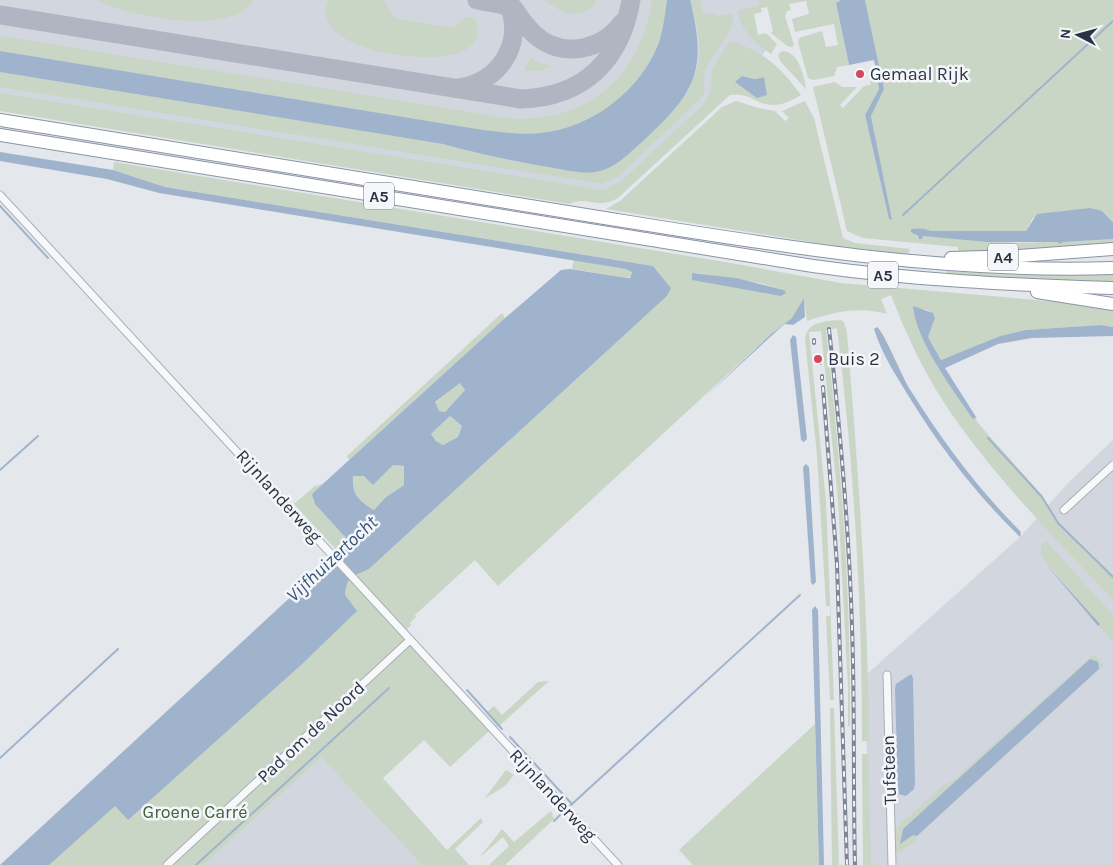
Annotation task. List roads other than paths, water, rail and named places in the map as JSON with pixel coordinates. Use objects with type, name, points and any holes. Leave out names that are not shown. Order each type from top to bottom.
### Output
[{"type":"highway","name":"A5","points":[[0,120],[803,250],[894,260],[1013,269],[1113,268]]},
{"type":"highway","name":"A5","points":[[0,135],[813,266],[890,276],[1008,285],[1113,288]]},
{"type":"highway","name":"A4","points":[[894,260],[919,257],[1019,256],[1113,249]]},
{"type":"highway","name":"A5","points":[[1008,285],[1050,295],[1113,304]]},
{"type":"street","name":"Rijnlanderweg","points":[[0,195],[618,865]]},
{"type":"street","points":[[1064,510],[1113,465]]},
{"type":"street","name":"Pad om de Noord","points":[[167,865],[410,640]]},
{"type":"street","name":"Tufsteen","points":[[887,675],[892,865]]},
{"type":"water","points":[[667,0],[690,0],[698,46],[697,64],[693,80],[685,95],[674,109],[642,142],[609,168],[595,172],[569,171],[498,158],[443,144],[0,72],[0,51],[483,130],[540,133],[559,130],[595,116],[626,92],[650,62],[658,45],[663,29]]},
{"type":"water","points":[[841,0],[865,0],[884,89],[871,116],[892,220],[889,219],[865,115],[879,89],[874,60],[849,65],[836,3]]},
{"type":"water","points":[[742,76],[755,79],[764,77],[767,95],[757,98],[735,82]]},
{"type":"water","points":[[0,152],[113,170],[165,187],[653,266],[671,288],[667,296],[369,569],[349,580],[345,595],[357,611],[301,665],[128,820],[115,806],[49,865],[0,865],[322,568],[336,564],[344,557],[347,539],[315,504],[312,495],[314,492],[505,318],[561,270],[570,269],[627,278],[630,278],[632,272],[626,269],[159,193],[107,179],[0,161]],"holes":[[[460,383],[465,390],[445,412],[439,411],[435,402]],[[450,416],[462,426],[458,437],[443,445],[436,441],[431,434]],[[393,465],[404,466],[404,485],[386,497],[374,510],[357,496],[353,476],[364,476],[373,485]]]},
{"type":"water","points":[[1090,208],[1102,211],[1113,222],[1113,239],[1063,242],[1060,244],[1058,242],[987,242],[923,236],[922,239],[919,239],[918,236],[911,232],[911,229],[919,228],[931,231],[1026,231],[1037,214]]},
{"type":"water","points":[[692,273],[736,278],[784,290],[786,293],[781,296],[692,280]]},
{"type":"water","points":[[804,298],[805,317],[793,325],[785,324],[780,328],[705,397],[771,334],[792,318]]},
{"type":"water","points":[[913,306],[933,313],[935,318],[928,337],[941,360],[1000,336],[1025,330],[1101,325],[1113,327],[1113,336],[1032,338],[998,344],[945,368],[976,417],[973,419],[946,380],[928,349],[916,320]]},
{"type":"water","points":[[877,327],[907,385],[923,410],[976,482],[1021,532],[1020,537],[975,489],[935,437],[886,357],[874,329]]},
{"type":"water","points":[[793,335],[796,337],[807,439],[804,442],[801,440],[790,340]]},
{"type":"water","points":[[806,464],[809,467],[816,582],[813,585],[811,583],[803,467]]},
{"type":"water","points":[[1044,562],[1100,624],[1098,626]]},
{"type":"water","points":[[815,606],[818,610],[824,865],[819,865],[812,610]]},
{"type":"water","points":[[1090,659],[1098,662],[1099,669],[917,836],[913,835],[900,844],[903,829]]},
{"type":"water","points":[[911,674],[913,678],[915,784],[914,789],[906,796],[898,794],[895,689],[896,684]]},
{"type":"waterway","points":[[903,215],[1113,21]]},
{"type":"waterway","points":[[0,206],[48,258]]},
{"type":"waterway","points":[[0,470],[38,436]]},
{"type":"waterway","points":[[988,438],[1042,497],[1058,523],[1113,577]]},
{"type":"waterway","points":[[571,805],[800,595]]},
{"type":"waterway","points":[[0,758],[118,649]]},
{"type":"waterway","points":[[196,865],[389,688]]},
{"type":"waterway","points":[[467,690],[502,729]]},
{"type":"waterway","points":[[510,737],[572,804]]},
{"type":"waterway","points":[[554,821],[562,813]]},
{"type":"railway","points":[[829,329],[844,478],[851,590],[855,865]]},
{"type":"railway","points":[[823,387],[837,564],[847,865]]},
{"type":"place","name":"Gemaal Rijk","points":[[860,74]]},
{"type":"place","name":"Buis 2","points":[[818,359]]},
{"type":"water label","name":"Vijfhuizertocht","points":[[332,559]]},
{"type":"park label","name":"Groene Carré","points":[[195,812]]}]
